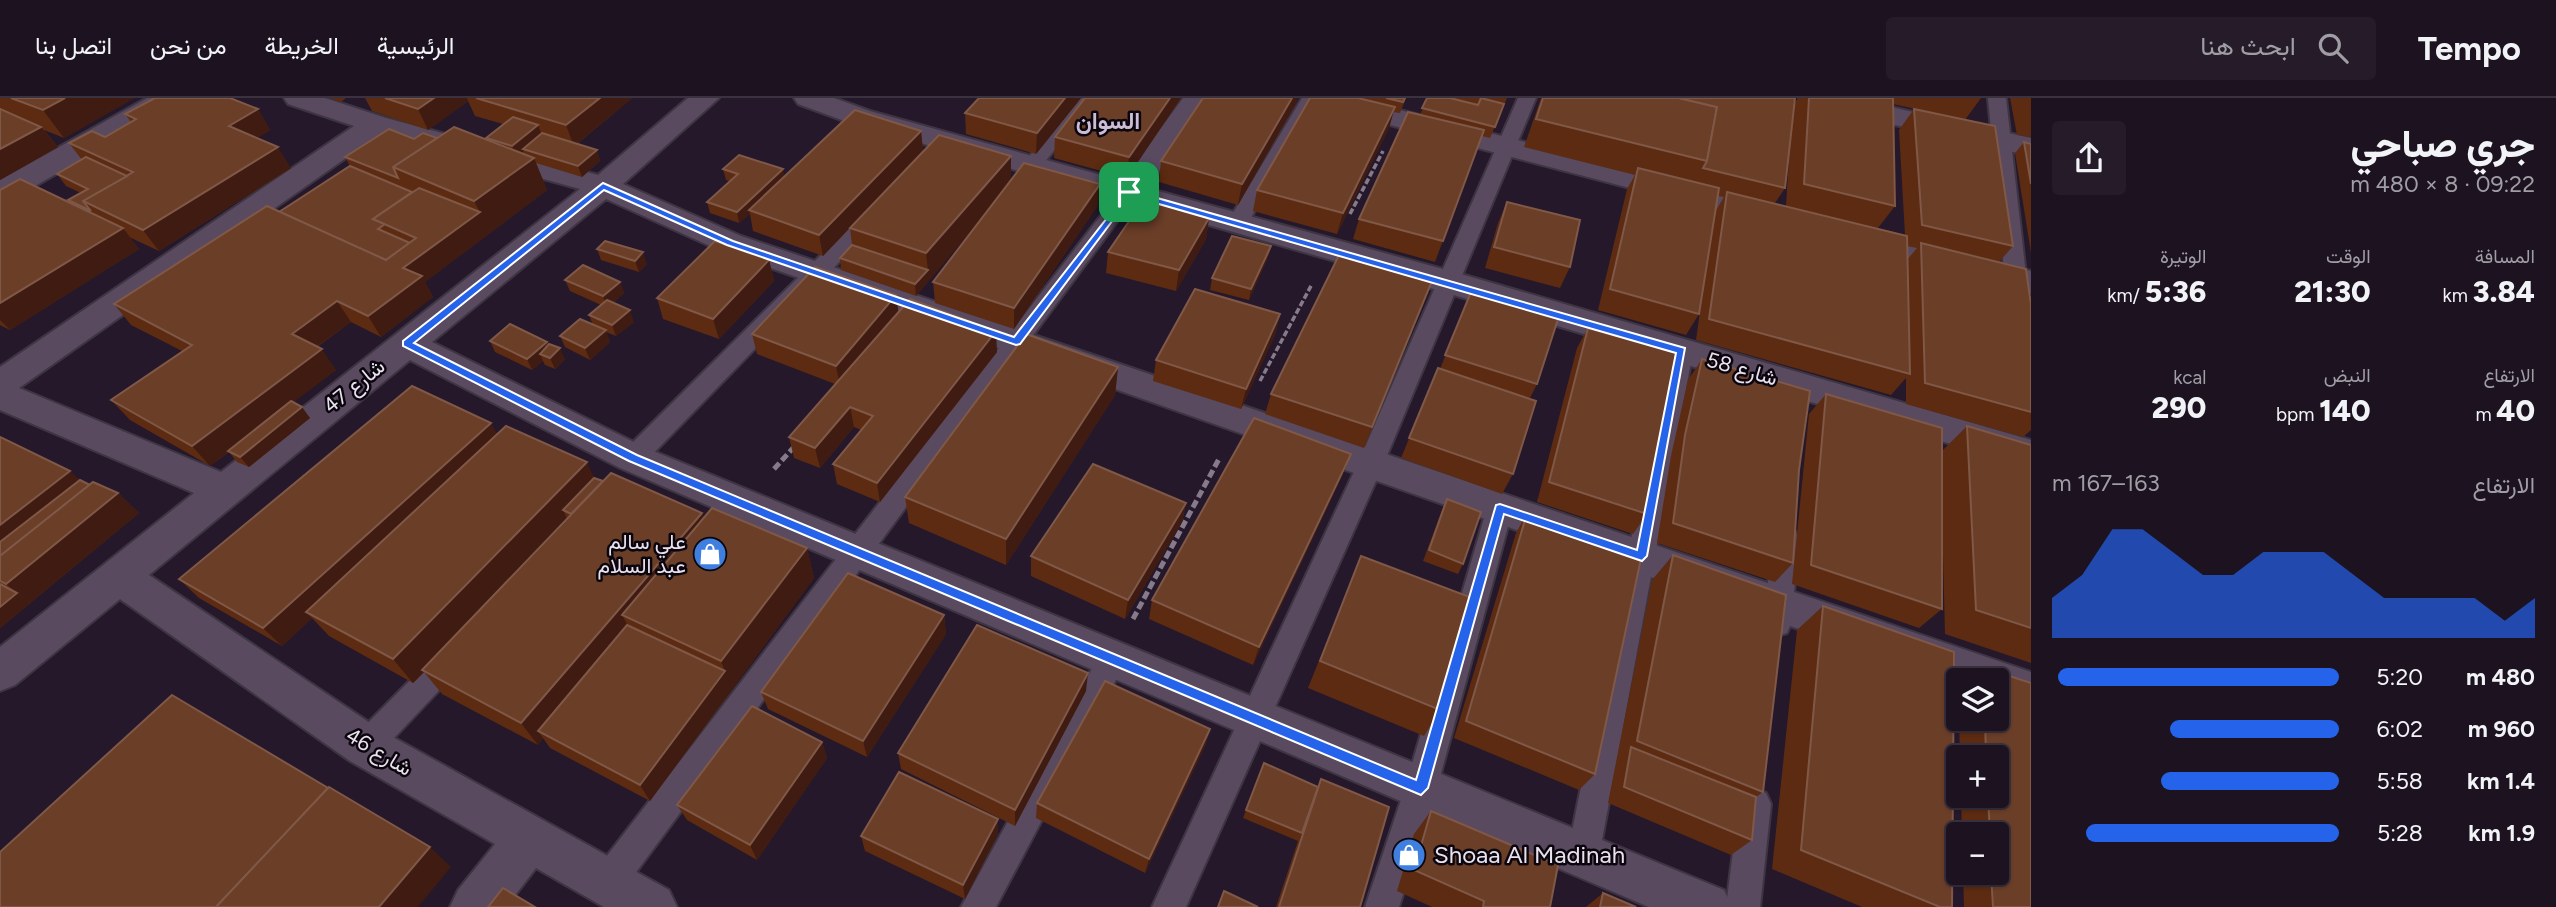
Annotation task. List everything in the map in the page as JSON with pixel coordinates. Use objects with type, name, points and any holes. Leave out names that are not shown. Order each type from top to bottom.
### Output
[{"type":"street","points":[[0,192],[167,98]]},
{"type":"street","points":[[298,98],[376,124],[603,186],[730,243],[1779,604],[1931,671],[2031,691]]},
{"type":"street","name":"شارع 47","points":[[0,672],[603,186],[705,98]]},
{"type":"street","name":"شارع 58","points":[[808,98],[937,150],[1032,165],[1449,282],[1681,351],[1803,400],[2031,454]]},
{"type":"street","points":[[1129,192],[1197,98]]},
{"type":"street","points":[[1320,98],[2023,280]]},
{"type":"street","points":[[1813,98],[2031,147]]},
{"type":"street","points":[[0,384],[376,124]]},
{"type":"street","points":[[407,344],[633,458],[1707,907]]},
{"type":"street","points":[[0,395],[225,490]]},
{"type":"street","name":"شارع 46","points":[[118,576],[366,746],[652,907]]},
{"type":"street","points":[[475,907],[530,838]]},
{"type":"lane","points":[[1032,165],[1088,98]]},
{"type":"lane","points":[[1238,223],[1311,98]]},
{"type":"lane","points":[[1168,907],[1371,463],[1527,98]]},
{"type":"lane","points":[[1997,98],[2023,280],[2021,329]]},
{"type":"lane","points":[[608,882],[1129,192]]},
{"type":"lane","points":[[633,458],[890,197]]},
{"type":"lane","points":[[1583,856],[1681,351]]},
{"type":"lane","points":[[1382,907],[1421,788],[1500,508]]},
{"type":"lane","points":[[1774,645],[1790,509]]},
{"type":"lane","points":[[366,746],[472,636]]},
{"type":"lane","points":[[978,907],[1112,659]]},
{"type":"lane","points":[[1743,907],[1758,783]]},
{"type":"building","points":[[11,98],[65,98],[43,110]]},
{"type":"building","points":[[155,98],[230,98],[258,109],[229,126],[278,147],[143,230],[83,201],[133,172],[69,143],[92,131],[105,137],[136,119],[125,114]]},
{"type":"building","points":[[385,98],[434,98],[418,109]]},
{"type":"building","points":[[476,98],[600,98],[566,125]]},
{"type":"building","points":[[979,98],[1065,98],[1037,133],[965,113]]},
{"type":"building","points":[[1085,98],[1170,98],[1129,157],[1055,137]]},
{"type":"building","points":[[1203,98],[1292,98],[1242,184],[1161,161]]},
{"type":"building","points":[[1310,98],[1358,98],[1395,107],[1343,213],[1257,190]]},
{"type":"building","points":[[1386,98],[1405,98],[1403,102]]},
{"type":"building","points":[[1427,98],[1450,98],[1478,105],[1481,98],[1504,104],[1495,127],[1422,108]]},
{"type":"building","points":[[1543,98],[1679,98],[1717,107],[1707,161],[1536,119]]},
{"type":"building","points":[[1679,98],[1795,98],[1785,188],[1703,168],[1707,161],[1717,107]]},
{"type":"building","points":[[1809,98],[1893,98],[1895,206],[1804,184]]},
{"type":"building","points":[[0,109],[41,127],[0,149]]},
{"type":"building","points":[[1914,109],[1995,126],[2013,246],[1922,225]]},
{"type":"building","points":[[855,110],[921,131],[819,235],[749,210]]},
{"type":"building","points":[[1408,112],[1484,130],[1443,241],[1359,219]]},
{"type":"building","points":[[513,117],[538,125],[512,146],[486,138]]},
{"type":"building","points":[[454,127],[534,158],[474,201],[393,167]]},
{"type":"building","points":[[389,129],[414,139],[423,133],[437,138],[393,167],[398,178],[345,157]]},
{"type":"building","points":[[542,133],[597,150],[578,166],[523,149]]},
{"type":"building","points":[[939,135],[1011,156],[926,253],[850,228]]},
{"type":"building","points":[[2024,142],[2031,144],[2031,184]]},
{"type":"building","points":[[739,155],[783,169],[737,212],[707,202],[738,174],[723,169]]},
{"type":"building","points":[[86,157],[127,176],[83,201],[91,211],[68,200],[88,189],[57,174]]},
{"type":"building","points":[[1024,163],[1100,184],[1014,308],[933,282]]},
{"type":"building","points":[[350,166],[412,192],[373,219],[385,224],[378,229],[410,243],[386,260],[279,212]]},
{"type":"building","points":[[1638,168],[1719,188],[1699,314],[1610,289]]},
{"type":"building","points":[[20,179],[123,228],[0,303],[0,190]]},
{"type":"building","points":[[419,188],[480,212],[403,268],[422,276],[368,316],[337,301],[292,334],[322,349],[192,446],[111,400],[192,345],[114,304],[267,206],[386,260],[416,238],[373,219]]},
{"type":"building","points":[[1727,192],[1907,236],[1910,374],[1709,319]]},
{"type":"building","points":[[1507,202],[1580,220],[1570,267],[1494,247]]},
{"type":"building","points":[[1162,204],[1209,218],[1179,270],[1108,252],[1136,211]]},
{"type":"building","points":[[1232,236],[1271,246],[1251,289],[1212,278]]},
{"type":"building","points":[[605,241],[643,252],[635,261],[597,249]]},
{"type":"building","points":[[715,241],[769,260],[713,319],[657,298]]},
{"type":"building","points":[[1921,243],[2026,269],[2031,305],[2031,412],[1925,383]]},
{"type":"building","points":[[852,245],[928,270],[915,284],[840,258]]},
{"type":"building","points":[[1340,253],[1432,281],[1372,427],[1271,394]]},
{"type":"building","points":[[583,265],[620,282],[603,296],[565,280]]},
{"type":"building","points":[[815,267],[896,295],[836,366],[752,334]]},
{"type":"building","points":[[1195,289],[1280,314],[1246,389],[1156,360]]},
{"type":"building","points":[[1471,292],[1558,319],[1537,384],[1445,355]]},
{"type":"building","points":[[910,299],[996,331],[877,483],[833,464],[873,416],[850,407],[815,448],[789,437]]},
{"type":"building","points":[[607,300],[630,310],[612,325],[589,315]]},
{"type":"building","points":[[580,319],[606,330],[585,348],[560,336]]},
{"type":"building","points":[[510,324],[547,342],[527,359],[490,341]]},
{"type":"building","points":[[1588,328],[1676,353],[1647,514],[1549,482]]},
{"type":"building","points":[[1026,334],[1118,367],[1006,539],[905,497]]},
{"type":"building","points":[[549,344],[560,348],[550,358],[540,354]]},
{"type":"building","points":[[1702,359],[1810,391],[1799,470],[1793,563],[1673,523],[1685,435]]},
{"type":"building","points":[[1438,368],[1536,401],[1513,474],[1409,438]]},
{"type":"building","points":[[412,386],[491,423],[263,628],[179,579]]},
{"type":"building","points":[[1826,394],[1942,428],[1942,609],[1811,565]]},
{"type":"building","points":[[291,401],[302,407],[240,457],[228,451]]},
{"type":"building","points":[[1254,418],[1351,454],[1259,647],[1152,600]]},
{"type":"building","points":[[506,426],[587,462],[393,659],[306,612]]},
{"type":"building","points":[[1967,426],[2031,445],[2031,628],[1976,610]]},
{"type":"building","points":[[0,437],[70,471],[0,525]]},
{"type":"building","points":[[1093,464],[1186,503],[1128,600],[1031,556]]},
{"type":"building","points":[[611,473],[702,513],[521,723],[422,670]]},
{"type":"building","points":[[594,478],[603,481],[571,514],[563,510]]},
{"type":"building","points":[[80,480],[90,485],[0,556],[0,542]]},
{"type":"building","points":[[93,482],[118,493],[6,584],[0,581],[0,556]]},
{"type":"building","points":[[1447,499],[1481,512],[1463,564],[1429,550]]},
{"type":"building","points":[[712,508],[807,548],[721,661],[622,615]]},
{"type":"building","points":[[1527,513],[1642,554],[1595,774],[1466,721]]},
{"type":"building","points":[[1673,555],[1786,595],[1763,792],[1637,741]]},
{"type":"building","points":[[1361,556],[1475,599],[1440,710],[1320,661]]},
{"type":"building","points":[[848,573],[944,615],[863,741],[761,692]]},
{"type":"building","points":[[0,584],[17,593],[0,607]]},
{"type":"building","points":[[1823,606],[1954,652],[1954,668],[1946,668],[1946,731],[1953,731],[1953,745],[1946,745],[1946,808],[1953,808],[1953,822],[1946,822],[1946,885],[1952,885],[1952,907],[1940,907],[1801,850]]},
{"type":"building","points":[[627,625],[725,671],[640,785],[538,731]]},
{"type":"building","points":[[977,625],[1088,673],[1015,810],[898,753]]},
{"type":"building","points":[[2009,676],[2031,683],[2031,907],[1993,907],[1992,885],[2009,885],[2009,822],[1989,822],[1989,808],[2009,808],[2009,745],[1986,745],[1985,731],[2009,731]]},
{"type":"building","points":[[1105,681],[1210,729],[1149,859],[1037,803]]},
{"type":"building","points":[[172,695],[328,788],[216,907],[0,907],[0,852]]},
{"type":"building","points":[[752,706],[822,742],[750,845],[677,805]]},
{"type":"building","points":[[1631,747],[1756,797],[1752,840],[1624,787]]},
{"type":"building","points":[[1264,763],[1318,787],[1302,833],[1246,810]]},
{"type":"building","points":[[899,772],[998,819],[963,885],[861,836]]},
{"type":"building","points":[[1321,779],[1389,807],[1360,907],[1279,907]]},
{"type":"building","points":[[329,787],[430,847],[379,907],[216,907]]},
{"type":"building","points":[[1431,811],[1558,865],[1550,907],[1483,907],[1484,901],[1414,870]]},
{"type":"building","points":[[503,888],[535,907],[488,907]]},
{"type":"building","points":[[1224,891],[1258,907],[1218,907]]},
{"type":"building","points":[[1603,893],[1636,907],[1600,907]]},
{"type":"place","name":"علي سالم عبد السلام","points":[[710,554]]},
{"type":"place","name":"Shoaa Al Madinah","points":[[1409,855]]},
{"type":"district","name":"السوان","points":[[1108,121]]},
{"type":"route","points":[[603,186],[730,243],[1016,342],[1129,192],[1681,351],[1642,556],[1500,508],[1421,788],[633,458],[407,344],[603,186]]}]
